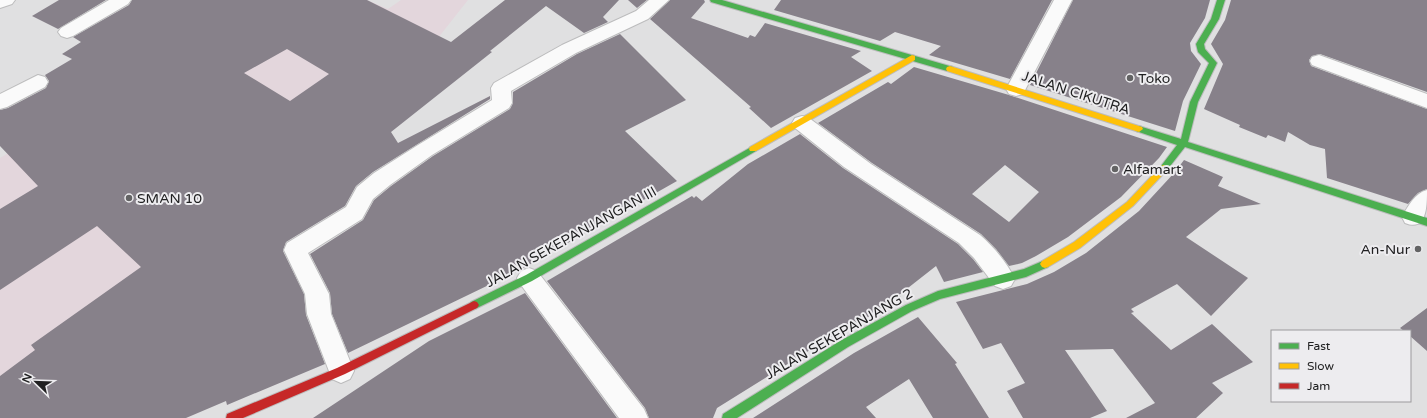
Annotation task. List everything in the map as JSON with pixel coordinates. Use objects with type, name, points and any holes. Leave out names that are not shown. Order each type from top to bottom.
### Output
[{"type":"street","points":[[0,3],[6,0]]},
{"type":"street","points":[[67,32],[122,0]]},
{"type":"street","points":[[341,371],[319,314],[317,294],[295,250],[354,213],[365,193],[382,179],[425,150],[502,103],[501,88],[569,49],[642,16],[660,0]]},
{"type":"street","name":"JALAN CIKUTRA","points":[[714,0],[1016,89],[1184,142],[1420,220]]},
{"type":"street","points":[[1016,89],[1062,0]]},
{"type":"street","points":[[1184,142],[1194,102],[1213,63],[1201,50],[1200,44],[1215,19],[1221,0]]},
{"type":"street","name":"JALAN SEKEPANJANGAN III","points":[[231,418],[341,371],[529,278],[802,123],[912,58]]},
{"type":"street","points":[[1319,61],[1427,101]]},
{"type":"street","points":[[0,102],[38,82]]},
{"type":"street","points":[[802,123],[831,146],[890,187],[968,238],[992,264],[1003,279]]},
{"type":"street","name":"JALAN SEKEPANJANG 2","points":[[727,418],[844,344],[909,308],[938,294],[1026,273],[1045,264],[1077,245],[1130,204],[1167,165],[1184,142]]},
{"type":"street","points":[[1420,220],[1427,198]]},
{"type":"street","points":[[529,278],[635,418]]},
{"type":"shaded area","name":"SMAN 10","points":[[367,0],[388,9],[401,0],[468,0],[438,38],[0,418],[0,158],[201,38]]},
{"type":"building","points":[[59,0],[106,0],[58,29],[32,16]]},
{"type":"building","points":[[132,0],[367,0],[451,42],[505,0],[619,0],[603,17],[608,22],[584,33],[546,6],[490,51],[492,52],[391,132],[398,143],[490,96],[490,99],[373,172],[356,186],[345,206],[286,242],[283,251],[304,294],[306,315],[325,364],[227,405],[226,401],[186,418],[0,418],[0,376],[35,350],[31,345],[141,267],[97,226],[0,290],[0,209],[38,186],[0,146],[0,110],[8,108],[46,88],[49,81],[45,75],[72,59],[62,54],[81,42],[73,37],[129,5]],"holes":[[[287,49],[329,74],[290,101],[244,73]]]},
{"type":"building","points":[[628,0],[647,0],[637,8]]},
{"type":"building","points":[[670,0],[704,0],[705,2],[691,18],[748,38],[750,35],[755,37],[765,23],[861,51],[851,57],[872,71],[771,128],[749,108],[751,107],[650,19]]},
{"type":"building","points":[[781,0],[1052,0],[1010,79],[929,55],[941,46],[895,32],[880,41],[774,10]]},
{"type":"building","points":[[1073,0],[1210,0],[1205,18],[1190,43],[1191,51],[1201,64],[1183,101],[1175,131],[1030,85]]},
{"type":"building","points":[[1231,0],[1427,0],[1427,92],[1320,54],[1312,56],[1309,60],[1311,66],[1427,109],[1427,189],[1418,193],[1408,204],[1327,178],[1325,149],[1310,145],[1288,132],[1285,142],[1268,135],[1266,138],[1239,127],[1240,125],[1204,109],[1223,64],[1211,44],[1225,20]]},
{"type":"building","points":[[620,34],[686,100],[625,131],[677,181],[520,270],[348,353],[332,314],[330,293],[310,254],[363,220],[374,200],[391,186],[433,156],[510,109],[513,103],[513,92],[577,54]]},
{"type":"building","points":[[914,67],[1009,95],[1167,147],[1159,158],[1121,197],[1068,237],[1022,263],[1009,266],[996,249],[981,234],[872,163],[818,123],[888,82],[891,84]],"holes":[[[1005,165],[1039,192],[1009,222],[972,194]]]},
{"type":"building","points":[[800,134],[843,168],[958,244],[983,272],[944,282],[936,266],[899,295],[902,299],[834,335],[717,408],[713,418],[649,418],[645,408],[547,281],[692,196],[694,198],[696,196],[702,201],[748,164]]},
{"type":"building","points":[[1184,160],[1223,177],[1218,186],[1261,204],[1221,209],[1186,237],[1248,278],[1211,316],[1177,284],[1131,309],[1134,312],[1131,313],[1171,350],[1212,324],[1253,362],[1212,383],[1223,393],[1196,418],[1126,418],[1155,403],[1113,349],[1065,350],[1107,411],[1090,418],[1023,418],[1007,391],[1025,383],[1001,343],[983,349],[956,302],[1027,284],[1054,272],[1086,253],[1139,211]]},
{"type":"building","points":[[525,293],[617,418],[313,418],[429,341]]},
{"type":"building","points":[[1427,308],[1427,351],[1411,337],[1411,330],[1403,330],[1400,328]]},
{"type":"building","points":[[918,317],[957,363],[955,364],[989,418],[933,418],[909,379],[866,407],[876,418],[753,418],[854,353]]},
{"type":"traffic: fast","points":[[714,0],[950,69]]},
{"type":"traffic: fast","points":[[1164,168],[1184,142],[1194,102],[1213,63],[1201,50],[1200,44],[1215,19],[1221,0]]},
{"type":"traffic: fast","points":[[1139,129],[1427,222]]},
{"type":"traffic: fast","points":[[474,305],[529,278],[753,149]]},
{"type":"traffic: fast","points":[[727,418],[844,344],[909,308],[938,295],[1026,273],[1045,264]]},
{"type":"traffic: slow","points":[[753,149],[912,58]]},
{"type":"traffic: slow","points":[[950,69],[1139,129]]},
{"type":"traffic: slow","points":[[1045,264],[1077,245],[1130,204],[1164,168]]},
{"type":"traffic: jam","points":[[231,418],[341,371],[474,305]]},
{"type":"place","name":"Toko","points":[[1130,78]]},
{"type":"place","name":"Alfamart","points":[[1115,169]]},
{"type":"place","name":"SMAN 10","points":[[129,198]]},
{"type":"place","name":"An-Nur","points":[[1418,249]]}]
